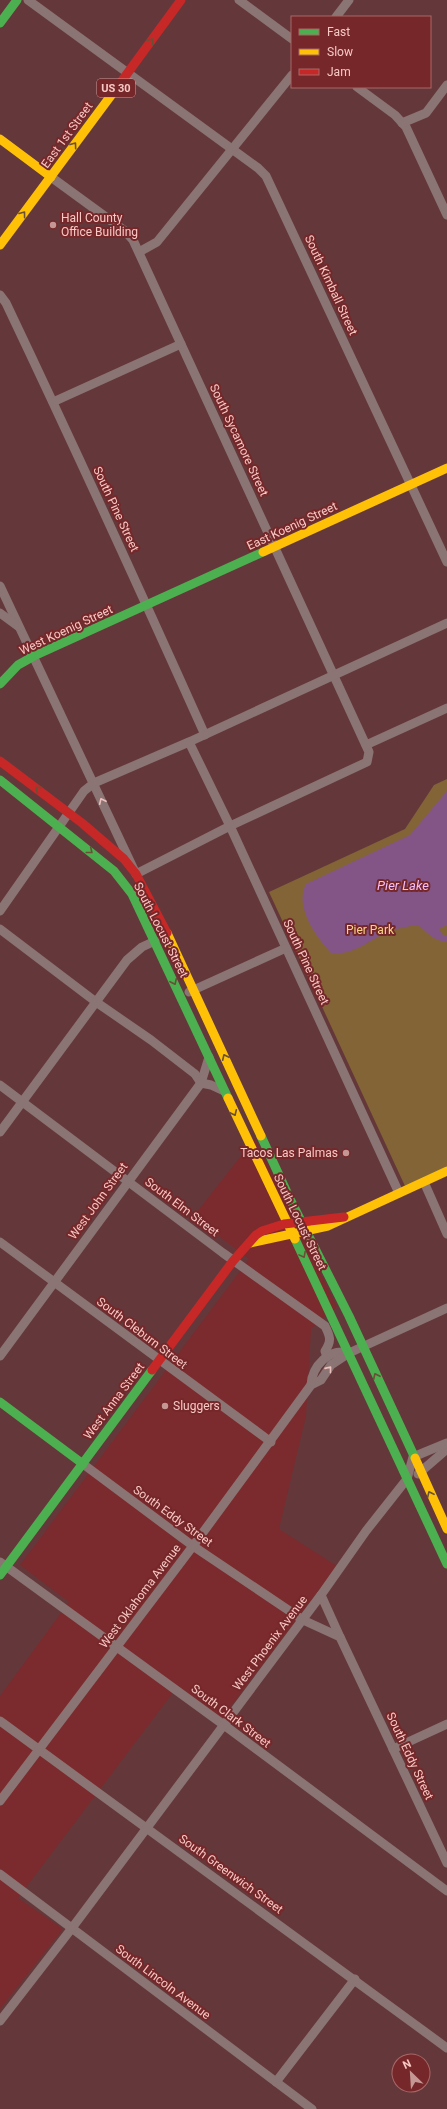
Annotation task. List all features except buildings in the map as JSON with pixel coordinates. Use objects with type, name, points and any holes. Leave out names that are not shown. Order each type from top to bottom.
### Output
[{"type":"main road","points":[[0,23],[17,0]]},
{"type":"main road","name":"East 1st Street","points":[[0,245],[181,0]]},
{"type":"main road","points":[[0,139],[51,177]]},
{"type":"main road","name":"East Koenig Street","points":[[147,605],[447,468]]},
{"type":"main road","name":"West Koenig Street","points":[[0,684],[18,665],[34,656],[147,605]]},
{"type":"main road","name":"South Locust Street","points":[[0,761],[69,813],[124,859],[136,874],[194,990],[447,1529]]},
{"type":"main road","name":"South Locust Street","points":[[0,780],[114,870],[132,894],[287,1224],[312,1271],[447,1564]]},
{"type":"main road","points":[[250,1243],[328,1226],[344,1217],[447,1171]]},
{"type":"main road","name":"West Anna Street","points":[[0,1575],[3,1565],[83,1464],[233,1260],[250,1243],[256,1234],[263,1230],[287,1224],[327,1217],[344,1217]]},
{"type":"main road","name":"South Eddy Street","points":[[0,1402],[83,1464]]},
{"type":"street","name":"South Kimball Street","points":[[28,0],[127,74],[258,168],[272,186],[447,562]]},
{"type":"street","points":[[239,0],[291,38]]},
{"type":"street","points":[[337,16],[349,0]]},
{"type":"street","points":[[139,252],[157,242],[291,76]]},
{"type":"street","points":[[402,123],[426,113],[447,85]]},
{"type":"street","points":[[358,88],[395,115],[406,127],[447,215]]},
{"type":"street","name":"South Sycamore Street","points":[[51,177],[125,231],[139,252],[366,745]]},
{"type":"street","name":"South Pine Street","points":[[0,295],[6,303],[53,402],[147,605],[205,735]]},
{"type":"street","points":[[53,402],[181,344]]},
{"type":"street","points":[[0,586],[136,874],[230,826],[367,762],[369,752],[366,745],[447,708]]},
{"type":"street","points":[[0,613],[21,629]]},
{"type":"street","points":[[0,911],[60,827],[84,790],[94,783],[205,735],[447,623]]},
{"type":"street","name":"South Pine Street","points":[[189,742],[230,826],[399,1193]]},
{"type":"street","points":[[0,929],[96,1002],[169,1053],[195,1074],[201,1083],[211,1085],[224,1091]]},
{"type":"street","points":[[0,1132],[127,960],[142,947],[155,941]]},
{"type":"street","points":[[180,996],[286,948]]},
{"type":"street","name":"West John Street","points":[[0,1356],[201,1083],[209,1057]]},
{"type":"street","name":"South Elm Street","points":[[0,1085],[233,1260],[325,1326],[331,1337],[330,1343],[325,1351],[327,1357]]},
{"type":"street","points":[[424,1182],[447,1234]]},
{"type":"street","name":"South Cleburn Street","points":[[0,1242],[271,1442]]},
{"type":"street","name":"West Oklahoma Avenue","points":[[0,1801],[271,1442],[311,1385],[321,1380],[331,1365],[349,1353],[447,1308]]},
{"type":"street","name":"West Oklahoma Avenue","points":[[311,1385],[311,1375],[327,1357],[340,1351],[349,1353]]},
{"type":"street","points":[[413,1457],[447,1443]]},
{"type":"street","name":"West Phoenix Avenue","points":[[407,1479],[420,1472],[447,1449]]},
{"type":"street","name":"West Phoenix Avenue","points":[[0,2022],[80,1918],[322,1595],[366,1531],[407,1479],[413,1457]]},
{"type":"street","name":"South Eddy Street","points":[[83,1464],[193,1546],[302,1620],[340,1637]]},
{"type":"street","name":"South Clark Street","points":[[3,1565],[224,1725],[447,1891]]},
{"type":"street","name":"South Eddy Street","points":[[322,1595],[340,1637],[447,1863]]},
{"type":"street","name":"South Greenwich Street","points":[[0,1721],[355,1979],[447,2048]]},
{"type":"street","points":[[393,1749],[447,1724]]},
{"type":"street","name":"South Lincoln Avenue","points":[[0,1874],[312,2109]]},
{"type":"street","points":[[276,2082],[355,1979]]},
{"type":"shaded area","points":[[255,1138],[337,1307],[311,1329],[306,1416],[279,1529],[337,1566],[222,1718],[178,1686],[18,1898],[63,1929],[0,2009],[0,1696],[69,1602],[20,1565],[249,1259],[193,1217]]},
{"type":"green space","name":"Pier Park","points":[[447,779],[447,1167],[405,1186],[269,892],[405,829],[434,785]]},
{"type":"water","name":"Pier Lake","points":[[447,791],[447,925],[439,929],[443,935],[447,935],[447,941],[435,939],[418,925],[388,932],[353,950],[331,953],[319,939],[308,921],[303,902],[303,893],[306,884],[410,835]]},
{"type":"traffic: fast","points":[[0,23],[17,0]]},
{"type":"traffic: fast","points":[[0,684],[18,665],[34,656],[263,552]]},
{"type":"traffic: fast","points":[[0,780],[114,871],[132,894],[228,1098]]},
{"type":"traffic: fast","points":[[261,1136],[290,1199],[349,1316],[415,1458]]},
{"type":"traffic: fast","points":[[295,1239],[447,1564]]},
{"type":"traffic: fast","points":[[0,1575],[152,1370]]},
{"type":"traffic: fast","points":[[0,1402],[83,1464]]},
{"type":"traffic: slow","points":[[0,245],[121,82]]},
{"type":"traffic: slow","points":[[0,139],[51,177]]},
{"type":"traffic: slow","points":[[263,552],[447,468]]},
{"type":"traffic: slow","points":[[167,933],[261,1136]]},
{"type":"traffic: slow","points":[[228,1098],[295,1239]]},
{"type":"traffic: slow","points":[[250,1243],[328,1226],[447,1171]]},
{"type":"traffic: slow","points":[[415,1458],[447,1529]]},
{"type":"traffic: jam","points":[[121,82],[181,0]]},
{"type":"traffic: jam","points":[[0,761],[82,823],[124,859],[136,874],[167,933]]},
{"type":"traffic: jam","points":[[152,1370],[233,1261],[256,1235],[262,1231],[284,1224],[344,1217]]},
{"type":"place","name":"Hall County Office Building","points":[[53,225]]},
{"type":"place","name":"Tacos Las Palmas","points":[[346,1153]]},
{"type":"place","name":"Sluggers","points":[[165,1406]]}]
